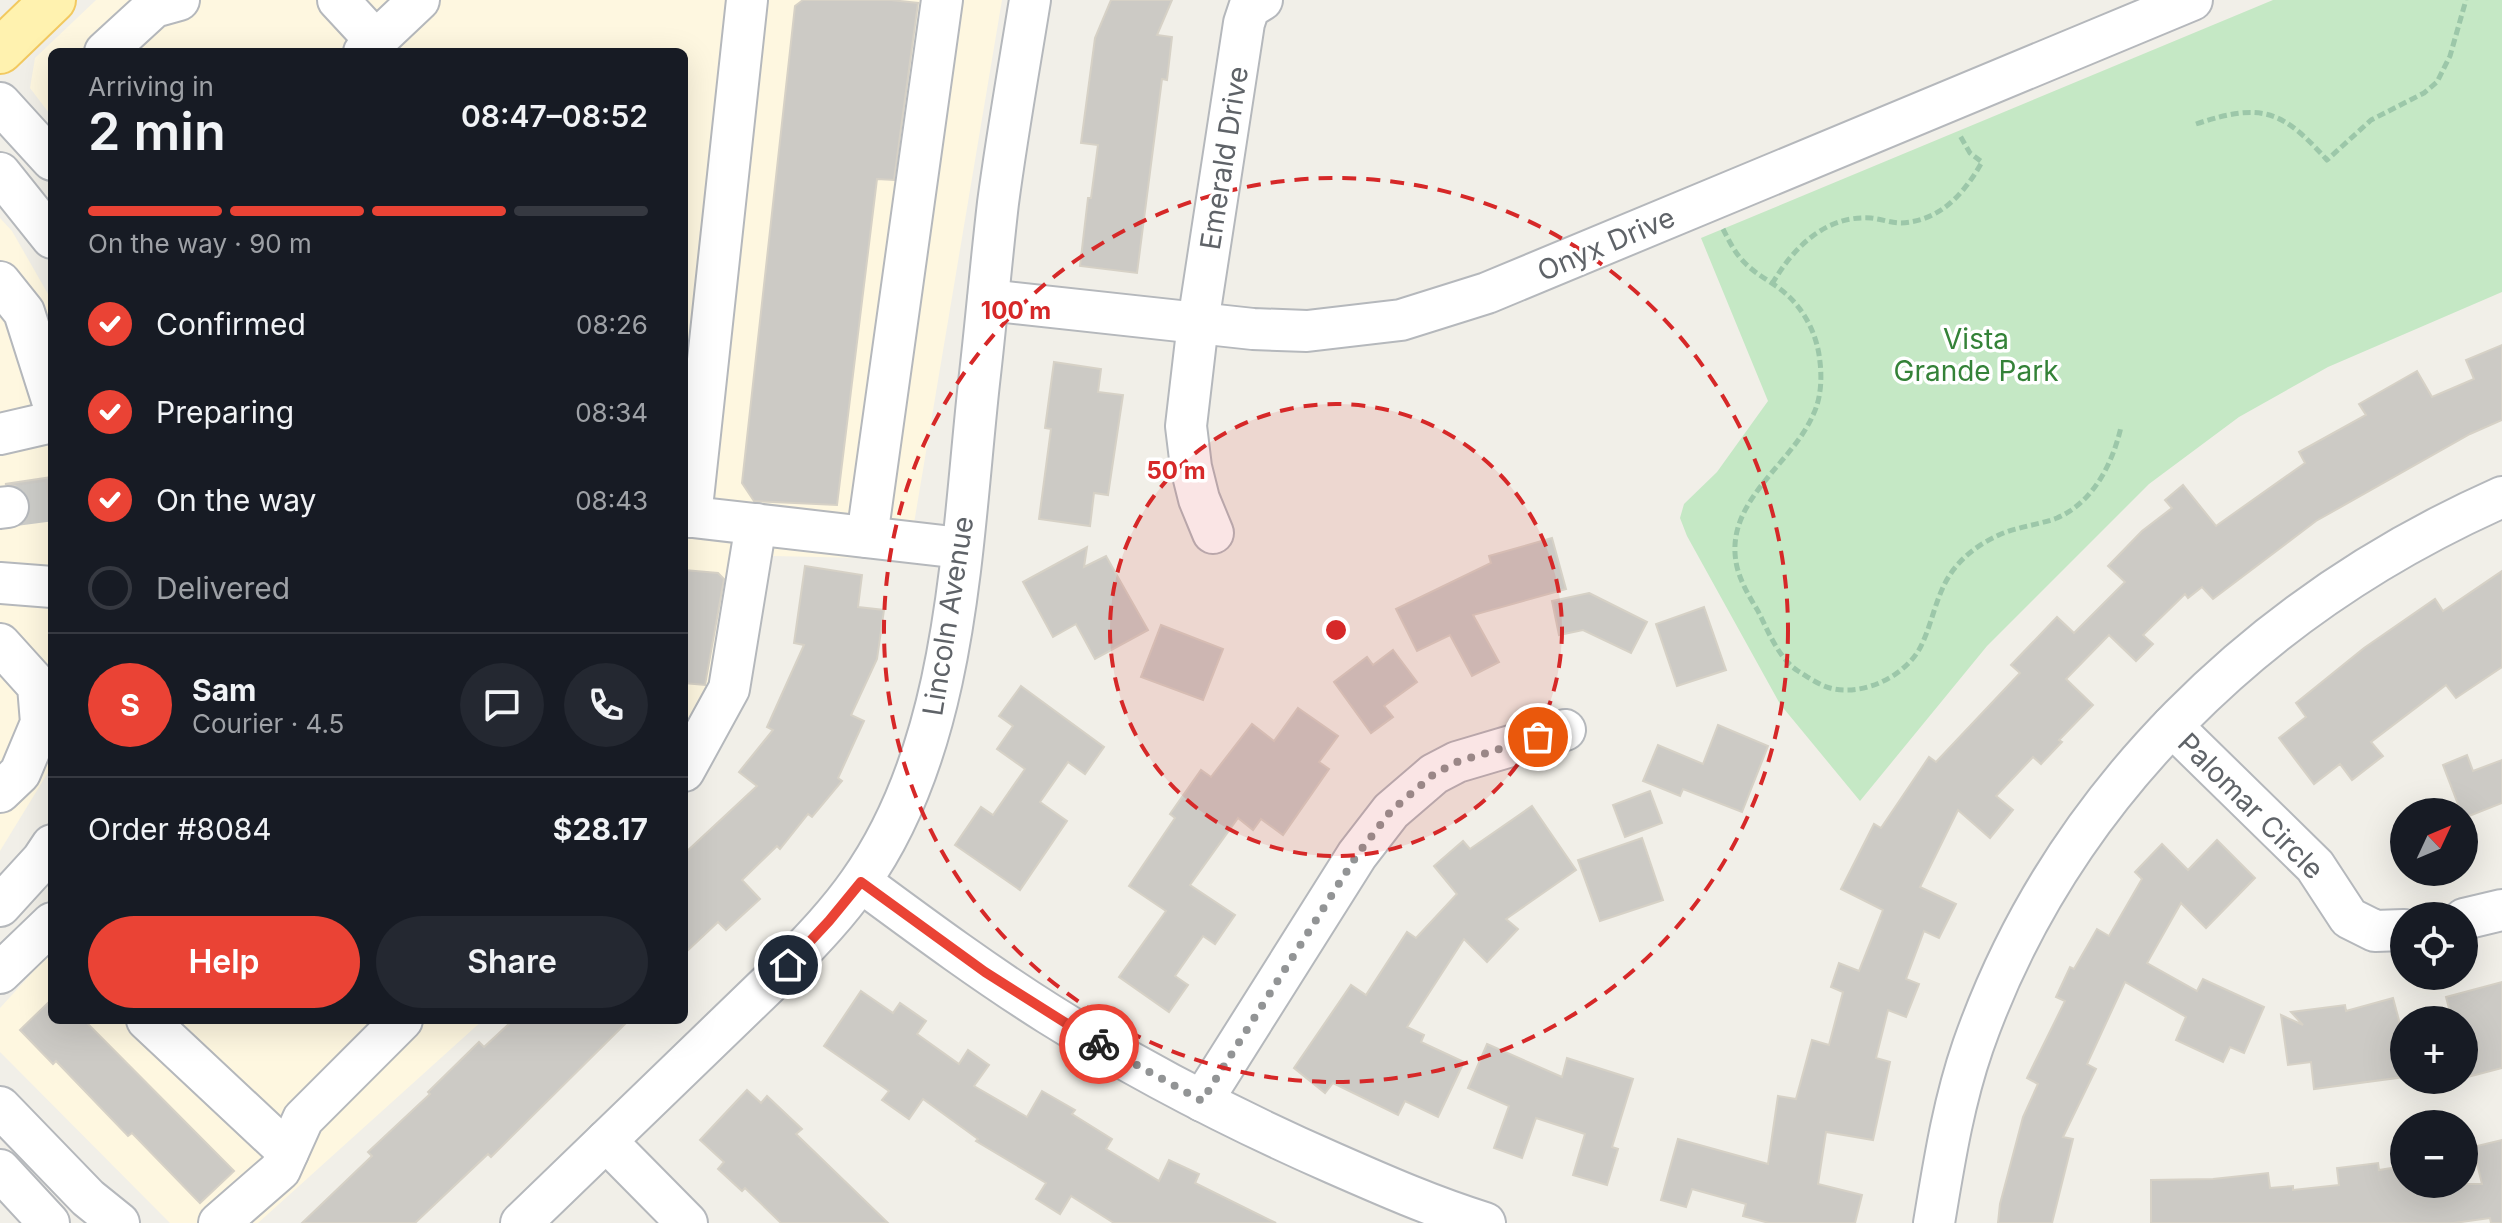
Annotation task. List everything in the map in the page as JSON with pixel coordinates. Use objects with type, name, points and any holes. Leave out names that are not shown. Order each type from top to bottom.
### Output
[{"type":"main road","points":[[0,51],[53,0]]},
{"type":"street","points":[[109,48],[154,7],[179,0]]},
{"type":"street","points":[[338,0],[388,22]]},
{"type":"street","points":[[747,0],[688,516],[961,548]]},
{"type":"street","points":[[867,537],[942,0]]},
{"type":"street","name":"Lincoln Avenue","points":[[521,1223],[788,965],[829,921],[861,882],[901,807],[925,746],[942,682],[957,591],[1003,167],[1030,0]]},
{"type":"street","name":"Emerald Drive","points":[[1213,533],[1199,499],[1186,426],[1198,323],[1244,23],[1249,8],[1262,0]]},
{"type":"street","name":"Onyx Drive","points":[[988,300],[1198,323],[1307,331],[1401,320],[1445,308],[2192,0]]},
{"type":"street","points":[[0,103],[48,156]]},
{"type":"street","points":[[0,173],[48,233]]},
{"type":"street","points":[[25,298],[48,385]]},
{"type":"street","points":[[0,434],[48,423]]},
{"type":"street","points":[[1934,1223],[1950,1126],[1973,1047],[2003,971],[2033,908],[2068,852],[2119,783],[2221,678],[2281,627],[2348,579],[2405,545],[2502,497]]},
{"type":"street","points":[[688,764],[729,689],[756,524]]},
{"type":"street","points":[[0,583],[48,587]]},
{"type":"street","points":[[0,644],[38,686],[41,723],[20,773],[0,792]]},
{"type":"street","name":"Palomar Circle","points":[[2172,726],[2315,866],[2349,918],[2375,931],[2390,930]]},
{"type":"street","points":[[1202,1101],[1357,855],[1391,811],[1434,774],[1457,762],[1565,730]]},
{"type":"street","points":[[0,906],[48,851]]},
{"type":"street","points":[[861,882],[985,972],[1115,1054],[1202,1101],[1379,1184],[1485,1223]]},
{"type":"street","points":[[2478,916],[2502,910]]},
{"type":"street","points":[[0,973],[48,927]]},
{"type":"street","points":[[151,1024],[288,1152]]},
{"type":"street","points":[[219,1223],[280,1170],[303,1119],[398,1024]]},
{"type":"street","points":[[0,1107],[88,1198],[119,1223]]},
{"type":"street","points":[[606,1141],[687,1223]]},
{"type":"street","points":[[0,1170],[49,1223]]},
{"type":"path","points":[[2196,124],[2220,116],[2266,113],[2302,132],[2327,160],[2371,120],[2424,93],[2437,82],[2450,56],[2466,0]]},
{"type":"path","points":[[1772,284],[1795,250],[1825,228],[1871,218],[1885,222],[1916,221],[1952,203],[1971,183],[1982,162],[1970,153],[1957,129]]},
{"type":"path","points":[[1720,225],[1745,264],[1801,309],[1812,331],[1820,362],[1819,399],[1812,418],[1747,506],[1737,531],[1737,568],[1756,609],[1793,668],[1832,688],[1853,689],[1878,684],[1896,674],[1922,645],[1936,600],[1955,567],[1966,555],[1997,537],[2014,529],[2060,517],[2079,503],[2110,465],[2121,427]]},
{"type":"shaded area","points":[[96,0],[1002,0],[908,559],[773,556],[747,688],[688,790],[688,48],[48,48],[48,112],[30,88],[35,58]]},
{"type":"shaded area","points":[[0,218],[12,231],[48,294],[48,773],[0,851]]},
{"type":"shaded area","points":[[48,955],[48,1024],[479,1024],[258,1223],[170,1223],[0,1052],[0,1008]]},
{"type":"green space","name":"Vista Grande Park","points":[[2273,0],[2502,0],[2502,292],[2328,367],[2239,417],[2149,484],[1987,646],[1860,801],[1780,704],[1680,518],[1684,504],[1717,472],[1768,401],[1701,238]]},
{"type":"building","points":[[803,0],[918,3],[894,180],[877,179],[837,505],[754,501],[742,483],[795,6]]},
{"type":"building","points":[[1111,0],[1172,0],[1157,35],[1172,37],[1167,80],[1162,79],[1137,273],[1080,266],[1098,145],[1081,143],[1095,38]]},
{"type":"building","points":[[2502,345],[2502,420],[2470,434],[2316,521],[2213,599],[2202,587],[2188,598],[2185,594],[2143,635],[2153,644],[2136,661],[2109,635],[2066,679],[2093,705],[2041,764],[2033,757],[1996,796],[2013,810],[1990,838],[1958,810],[1920,887],[1956,904],[1939,938],[1924,931],[1906,979],[1919,984],[1906,1017],[1888,1010],[1876,1058],[1890,1062],[1873,1140],[1826,1132],[1818,1184],[1862,1195],[1855,1223],[1769,1223],[1743,1216],[1746,1204],[1692,1189],[1686,1207],[1661,1200],[1678,1139],[1768,1164],[1778,1096],[1796,1099],[1812,1040],[1829,1045],[1843,992],[1831,987],[1839,963],[1859,971],[1883,910],[1841,889],[1874,824],[1881,828],[1929,757],[1936,762],[2020,673],[2011,665],[2057,617],[2074,633],[2125,582],[2108,566],[2142,531],[2172,508],[2165,500],[2183,485],[2216,526],[2305,463],[2299,452],[2366,415],[2359,404],[2417,371],[2432,397],[2474,379],[2466,360]]},
{"type":"building","points":[[1054,362],[1101,369],[1098,392],[1123,395],[1108,495],[1094,493],[1090,526],[1039,519],[1051,429],[1045,428]]},
{"type":"building","points":[[48,478],[48,511],[30,513],[31,503],[26,493],[16,486],[5,484]]},
{"type":"building","points":[[1552,538],[1566,589],[1473,615],[1499,662],[1472,676],[1450,635],[1417,651],[1396,609],[1491,563],[1489,556]]},
{"type":"building","points":[[1087,547],[1084,567],[1106,556],[1148,630],[1095,659],[1076,624],[1053,637],[1023,582]]},
{"type":"building","points":[[805,566],[862,575],[858,607],[884,610],[877,659],[851,715],[864,721],[838,778],[842,781],[812,817],[808,814],[780,849],[777,846],[742,880],[760,899],[726,930],[718,922],[688,950],[688,850],[757,786],[739,772],[773,730],[767,727],[804,645],[794,643]]},
{"type":"building","points":[[688,570],[718,573],[724,579],[705,685],[688,683]]},
{"type":"building","points":[[2502,571],[2502,667],[2456,698],[2446,685],[2371,742],[2383,756],[2352,780],[2340,764],[2314,784],[2279,738],[2306,717],[2296,703],[2364,648],[2435,599],[2443,611]]},
{"type":"building","points":[[1589,593],[1647,622],[1631,653],[1583,630],[1559,635],[1552,601]]},
{"type":"building","points":[[1704,607],[1726,670],[1677,686],[1656,624]]},
{"type":"building","points":[[1161,625],[1223,649],[1203,700],[1141,677]]},
{"type":"building","points":[[1393,650],[1417,682],[1384,706],[1393,717],[1371,733],[1334,682],[1367,657],[1373,665]]},
{"type":"building","points":[[1021,686],[1104,747],[1085,774],[1068,762],[1040,802],[1067,821],[1020,890],[955,845],[981,807],[993,815],[1025,769],[997,749],[1013,726],[999,716]]},
{"type":"building","points":[[1298,708],[1338,736],[1319,762],[1329,769],[1283,835],[1261,819],[1253,830],[1238,818],[1190,885],[1235,915],[1215,944],[1203,936],[1175,976],[1188,985],[1169,1012],[1119,977],[1166,911],[1129,886],[1175,818],[1170,814],[1201,770],[1211,777],[1252,724],[1274,741]]},
{"type":"building","points":[[1718,725],[1768,746],[1742,812],[1683,789],[1680,796],[1643,781],[1658,745],[1703,764]]},
{"type":"building","points":[[2467,755],[2473,771],[2502,760],[2502,803],[2478,812],[2478,798],[2456,798],[2443,765]]},
{"type":"building","points":[[1650,791],[1662,823],[1625,837],[1613,805]]},
{"type":"building","points":[[1532,806],[1576,870],[1506,919],[1518,929],[1487,962],[1464,939],[1407,1027],[1424,1035],[1421,1042],[1464,1062],[1438,1117],[1405,1101],[1398,1115],[1333,1083],[1325,1093],[1294,1068],[1351,985],[1366,995],[1407,932],[1416,938],[1457,894],[1434,866],[1463,841],[1470,849]]},
{"type":"building","points":[[1642,838],[1663,900],[1600,921],[1578,860]]},
{"type":"building","points":[[2217,840],[2255,878],[2206,928],[2181,903],[2147,963],[2197,991],[2203,979],[2264,1007],[2244,1053],[2230,1047],[2223,1062],[2176,1040],[2186,1017],[2125,982],[2087,1064],[2096,1069],[2063,1137],[2073,1139],[2052,1223],[1998,1223],[2000,1204],[2023,1117],[2038,1084],[2027,1078],[2065,1001],[2056,997],[2070,967],[2074,969],[2097,929],[2109,936],[2142,879],[2135,872],[2162,844],[2188,870]]},
{"type":"building","points":[[2502,982],[2502,1068],[2478,1074],[2478,1006],[2448,1006],[2446,997]]},
{"type":"building","points":[[861,991],[893,1013],[900,1003],[926,1021],[917,1034],[959,1064],[968,1050],[989,1065],[974,1086],[1027,1117],[1042,1091],[1075,1110],[1072,1114],[1112,1139],[1106,1149],[1159,1181],[1169,1160],[1199,1174],[1195,1183],[1276,1223],[1114,1223],[1071,1196],[1060,1214],[1036,1199],[1046,1183],[976,1141],[978,1139],[923,1099],[909,1119],[882,1100],[889,1091],[824,1046]]},
{"type":"building","points":[[2393,998],[2395,1006],[2390,1006],[2390,1079],[2314,1089],[2311,1062],[2288,1065],[2281,1015],[2303,1025],[2291,1012],[2345,1005],[2346,1011]]},
{"type":"building","points":[[48,1003],[48,1024],[88,1024],[234,1171],[200,1203],[132,1133],[128,1136],[56,1061],[53,1064],[20,1030]]},
{"type":"building","points":[[509,1024],[625,1024],[491,1157],[488,1154],[415,1223],[302,1223],[372,1156],[368,1152],[430,1094],[428,1092],[479,1042],[484,1047]]},
{"type":"building","points":[[1487,1044],[1562,1077],[1567,1058],[1633,1079],[1612,1147],[1618,1149],[1607,1185],[1573,1175],[1585,1134],[1536,1118],[1522,1158],[1494,1148],[1509,1106],[1468,1088]]},
{"type":"building","points":[[747,1090],[761,1103],[767,1096],[802,1129],[796,1134],[888,1223],[781,1223],[745,1188],[742,1191],[718,1169],[724,1162],[700,1140]]},
{"type":"building","points":[[2502,1140],[2502,1223],[2491,1223],[2490,1218],[2454,1223],[2151,1223],[2151,1180],[2213,1179],[2268,1173],[2270,1188],[2293,1186],[2293,1190],[2339,1185],[2337,1168],[2378,1163],[2379,1170],[2390,1168],[2390,1198],[2478,1198],[2478,1184],[2482,1184],[2478,1146]]},
{"type":"tunnel","points":[[8,507],[48,502]]},
{"type":"way so far","points":[[1099,1044],[1202,1101],[1357,855],[1391,811],[1434,774],[1457,762],[1538,737]]},
{"type":"route","points":[[788,965],[861,882],[985,972],[1099,1044]]}]
